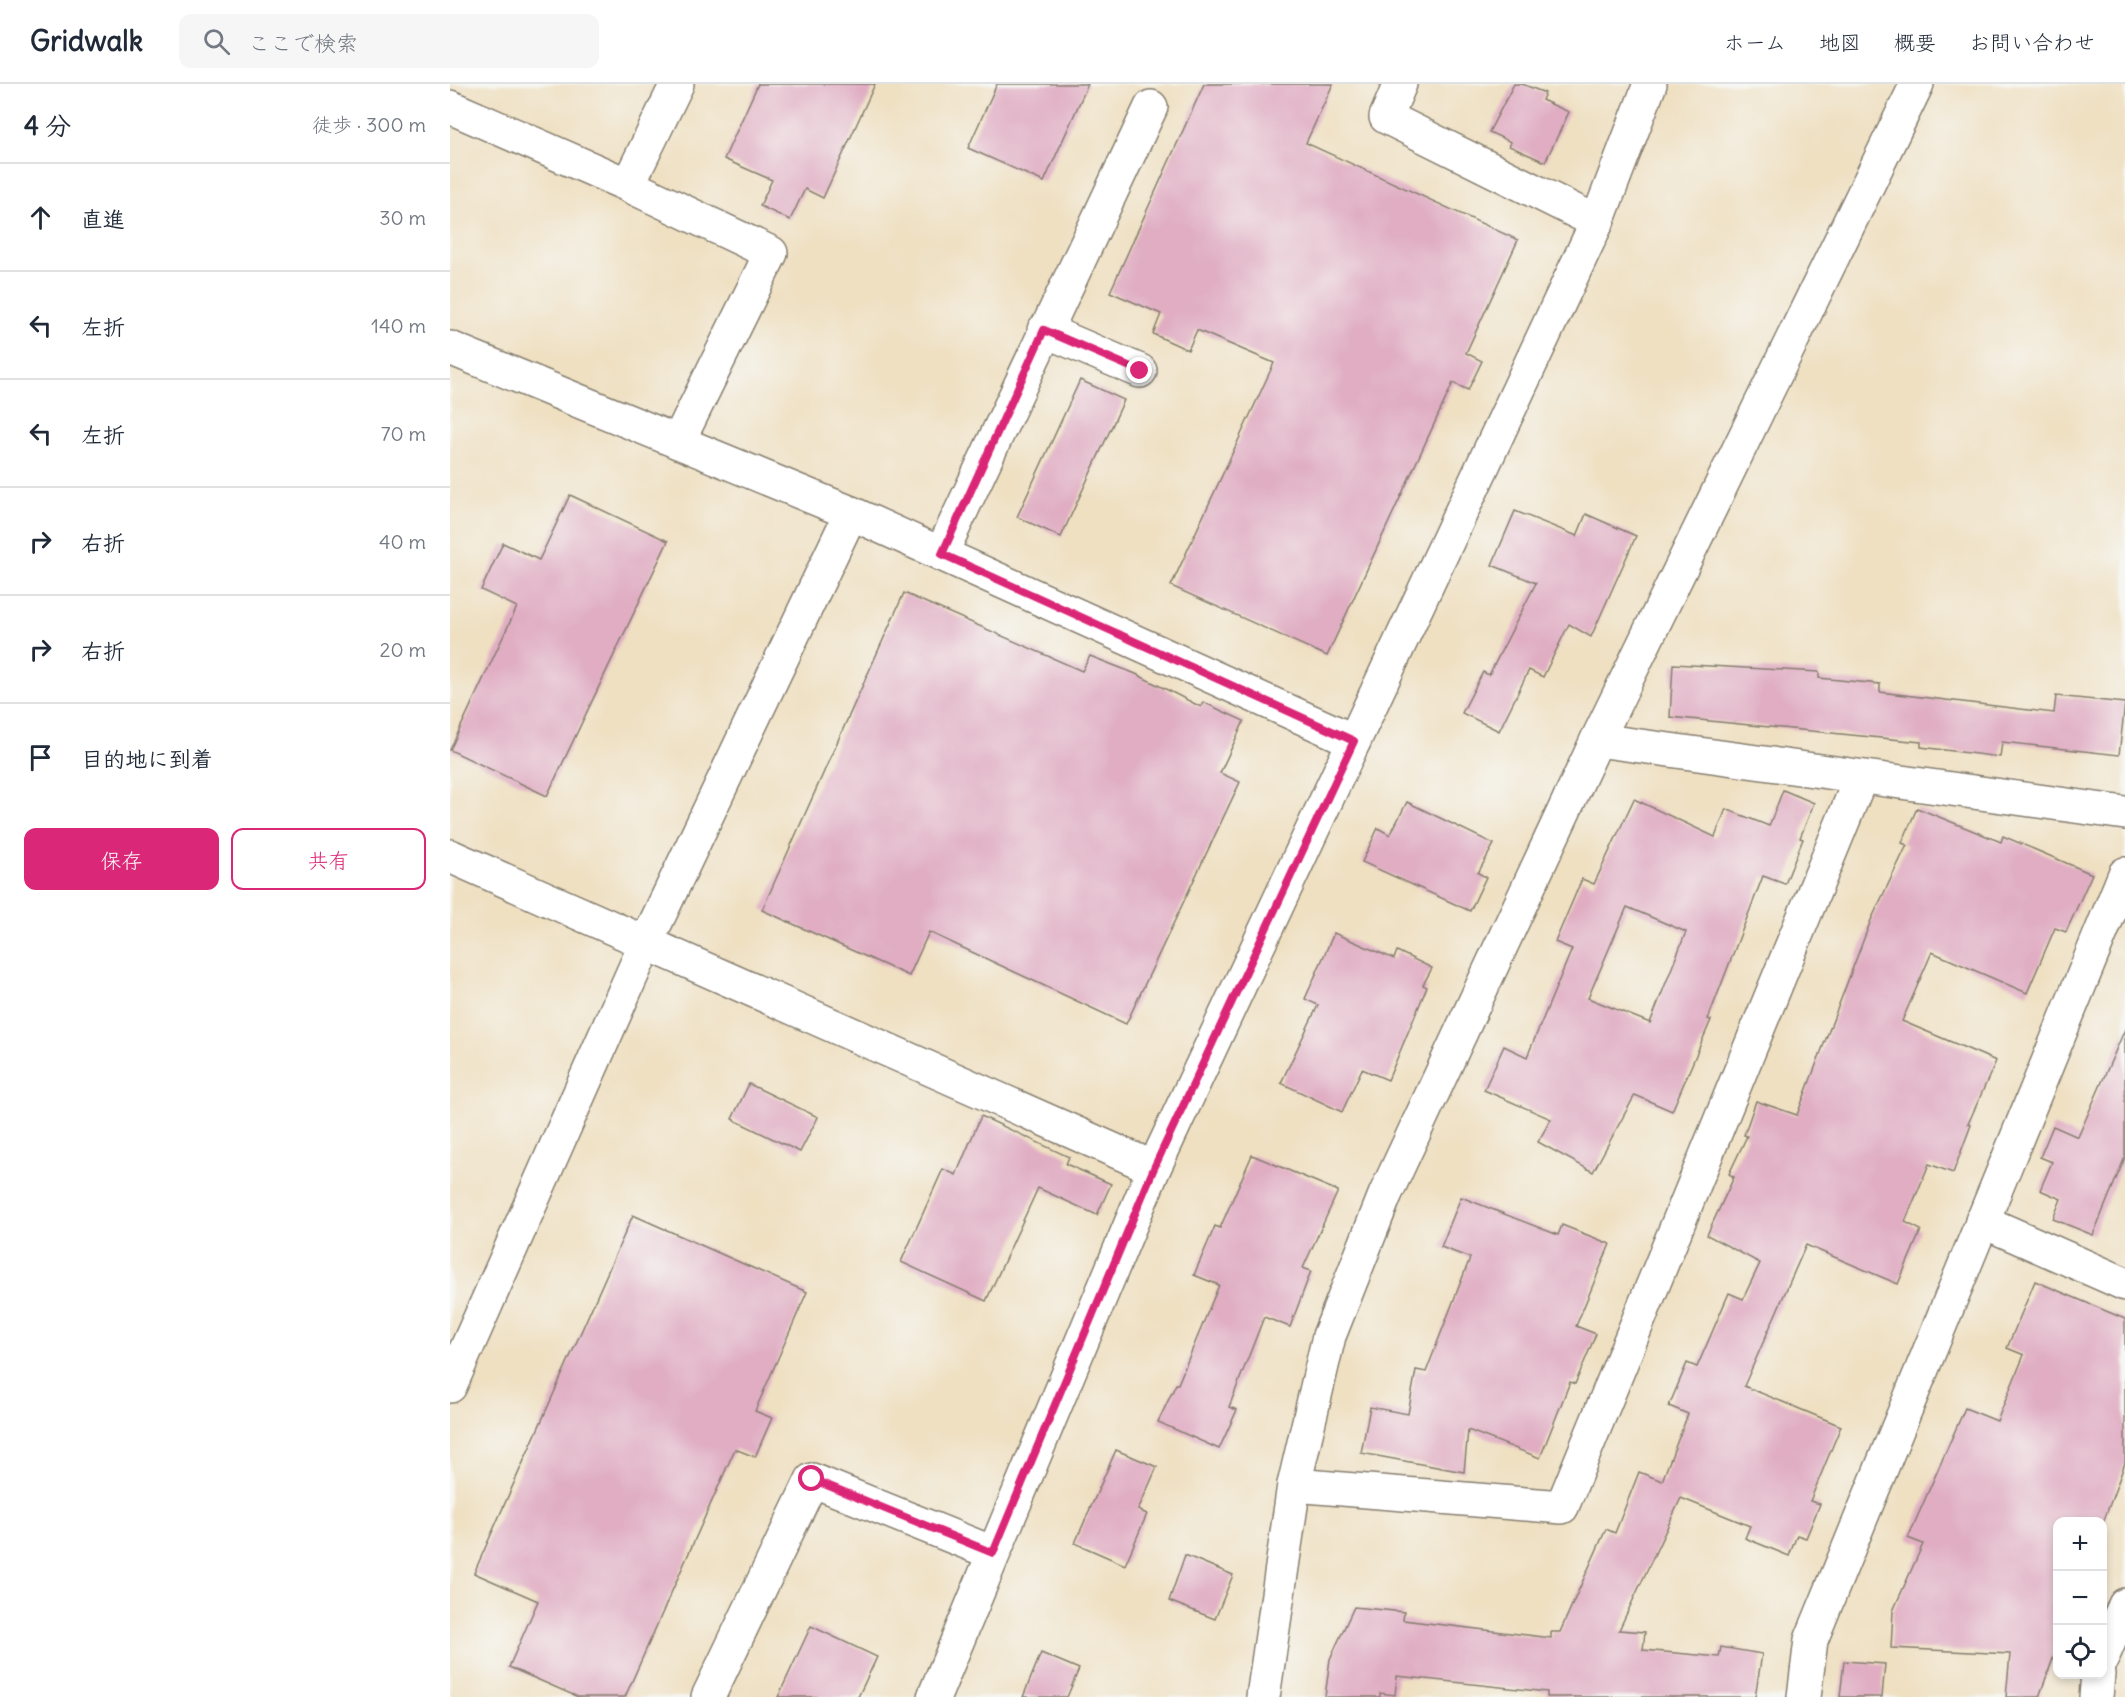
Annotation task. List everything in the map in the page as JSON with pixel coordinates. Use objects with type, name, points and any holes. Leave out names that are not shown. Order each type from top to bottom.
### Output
[{"type":"street","points":[[628,185],[677,84]]},
{"type":"street","points":[[1400,84],[1386,117],[1597,222]]},
{"type":"street","points":[[934,1697],[1154,1168],[1597,222],[1650,84]]},
{"type":"street","points":[[1263,1697],[1294,1485],[1329,1336],[1385,1195],[1597,740],[1917,84]]},
{"type":"street","points":[[450,107],[628,185],[771,253],[678,442]]},
{"type":"street","points":[[942,554],[1044,330],[1151,107]]},
{"type":"street","points":[[1044,330],[1140,371]]},
{"type":"street","points":[[450,348],[850,513],[1354,741]]},
{"type":"street","points":[[450,1386],[646,943],[850,513]]},
{"type":"street","points":[[1597,740],[2125,813]]},
{"type":"street","points":[[1294,1485],[1562,1507],[1861,777]]},
{"type":"street","points":[[450,856],[1154,1168]]},
{"type":"street","points":[[1804,1697],[1812,1640],[2125,874]]},
{"type":"street","points":[[1982,1221],[2125,1284]]},
{"type":"street","points":[[708,1697],[812,1479],[993,1553]]},
{"type":"street","points":[[2107,1648],[2125,1605]]},
{"type":"street","points":[[2096,1697],[2097,1679]]},
{"type":"building","points":[[758,84],[875,84],[823,198],[805,189],[790,220],[760,206],[772,180],[724,159]]},
{"type":"building","points":[[997,84],[1088,84],[1044,182],[968,148]]},
{"type":"building","points":[[1204,84],[1333,84],[1306,143],[1518,240],[1466,353],[1482,361],[1468,390],[1453,383],[1327,656],[1171,586],[1274,363],[1197,330],[1188,350],[1153,334],[1161,314],[1110,292]]},
{"type":"building","points":[[1514,84],[1522,84],[1545,93],[1542,100],[1569,112],[1545,162],[1509,146],[1511,142],[1489,132]]},
{"type":"building","points":[[1080,380],[1124,400],[1061,537],[1017,517]]},
{"type":"building","points":[[570,495],[668,541],[547,796],[450,750],[517,607],[481,590],[503,543],[539,560]]},
{"type":"building","points":[[1515,511],[1577,536],[1586,514],[1636,536],[1591,637],[1569,624],[1543,677],[1529,670],[1499,731],[1462,713],[1483,672],[1489,675],[1536,583],[1492,565]]},
{"type":"building","points":[[904,593],[1082,671],[1090,656],[1136,674],[1201,707],[1203,702],[1244,721],[1220,773],[1240,782],[1126,1024],[929,932],[909,976],[762,910]]},
{"type":"building","points":[[1673,664],[1819,672],[1819,678],[1880,684],[1880,692],[2054,713],[2056,696],[2125,703],[2119,755],[2002,742],[2000,757],[1921,747],[1921,742],[1670,717]]},
{"type":"building","points":[[1783,790],[1814,803],[1785,884],[1763,876],[1708,1019],[1711,1020],[1672,1111],[1635,1095],[1593,1172],[1538,1142],[1551,1119],[1484,1090],[1504,1046],[1527,1057],[1572,949],[1555,942],[1582,879],[1594,884],[1634,799],[1715,837],[1726,809],[1769,826]],"holes":[[[1627,907],[1686,932],[1650,1023],[1588,998]]]},
{"type":"building","points":[[1407,802],[1494,844],[1478,873],[1486,877],[1470,911],[1362,862],[1378,828],[1390,835]]},
{"type":"building","points":[[1917,808],[2001,842],[2003,836],[2092,874],[2066,932],[2055,928],[2027,993],[1932,952],[1902,1021],[1996,1061],[1968,1124],[1971,1125],[1953,1173],[1929,1164],[1905,1222],[1921,1230],[1898,1284],[1806,1245],[1744,1386],[1841,1426],[1810,1501],[1820,1504],[1806,1538],[1797,1535],[1789,1556],[1745,1538],[1750,1526],[1681,1498],[1619,1630],[1645,1632],[1643,1650],[1719,1657],[1721,1647],[1762,1654],[1755,1697],[1547,1697],[1547,1692],[1397,1676],[1395,1695],[1380,1693],[1380,1697],[1325,1697],[1330,1659],[1354,1607],[1404,1612],[1403,1620],[1551,1638],[1551,1632],[1560,1632],[1606,1529],[1615,1533],[1639,1472],[1662,1481],[1688,1414],[1669,1406],[1687,1363],[1697,1367],[1729,1293],[1743,1299],[1760,1263],[1707,1235],[1734,1177],[1729,1174],[1747,1136],[1744,1135],[1756,1101],[1797,1115],[1871,920],[1907,845],[1902,843]]},
{"type":"building","points":[[1334,933],[1394,959],[1397,951],[1432,968],[1423,985],[1427,987],[1388,1080],[1362,1069],[1342,1112],[1281,1083],[1318,1005],[1305,999]]},
{"type":"building","points":[[2125,1029],[2125,1157],[2093,1235],[2053,1219],[2061,1199],[2040,1190],[2052,1162],[2040,1157],[2053,1126],[2078,1137]]},
{"type":"building","points":[[749,1084],[818,1117],[800,1152],[732,1119]]},
{"type":"building","points":[[981,1116],[1069,1157],[1066,1164],[1111,1184],[1097,1215],[1038,1188],[986,1301],[901,1262],[943,1169],[956,1175]]},
{"type":"building","points":[[1252,1155],[1338,1191],[1303,1268],[1311,1271],[1290,1327],[1264,1317],[1229,1407],[1237,1410],[1219,1449],[1158,1422],[1178,1384],[1219,1285],[1194,1275],[1215,1226],[1220,1228]]},
{"type":"building","points":[[1461,1197],[1558,1235],[1562,1225],[1610,1244],[1576,1326],[1596,1334],[1575,1384],[1570,1382],[1540,1458],[1468,1430],[1464,1472],[1361,1453],[1370,1407],[1408,1414],[1416,1370],[1426,1372],[1470,1258],[1441,1247]]},
{"type":"building","points":[[633,1215],[807,1292],[755,1411],[772,1418],[755,1457],[735,1449],[625,1697],[578,1697],[509,1667],[538,1601],[474,1573]]},
{"type":"building","points":[[2035,1281],[2125,1319],[2125,1463],[2105,1517],[2053,1517],[2053,1659],[2039,1697],[2006,1697],[2010,1654],[1891,1648],[1893,1611],[1923,1544],[1908,1538],[1965,1408],[1997,1421],[2024,1355],[2007,1348]]},
{"type":"building","points":[[1116,1450],[1157,1467],[1138,1510],[1147,1514],[1125,1565],[1075,1543]]},
{"type":"building","points":[[1185,1555],[1233,1575],[1215,1619],[1169,1601]]},
{"type":"building","points":[[811,1626],[877,1657],[858,1697],[778,1697]]},
{"type":"building","points":[[1041,1653],[1079,1669],[1067,1697],[1023,1697]]},
{"type":"building","points":[[1844,1661],[1885,1664],[1882,1697],[1840,1697]]},
{"type":"route","points":[[812,1479],[993,1553],[1154,1168],[1354,741],[942,554],[1044,330],[1140,371]]}]
